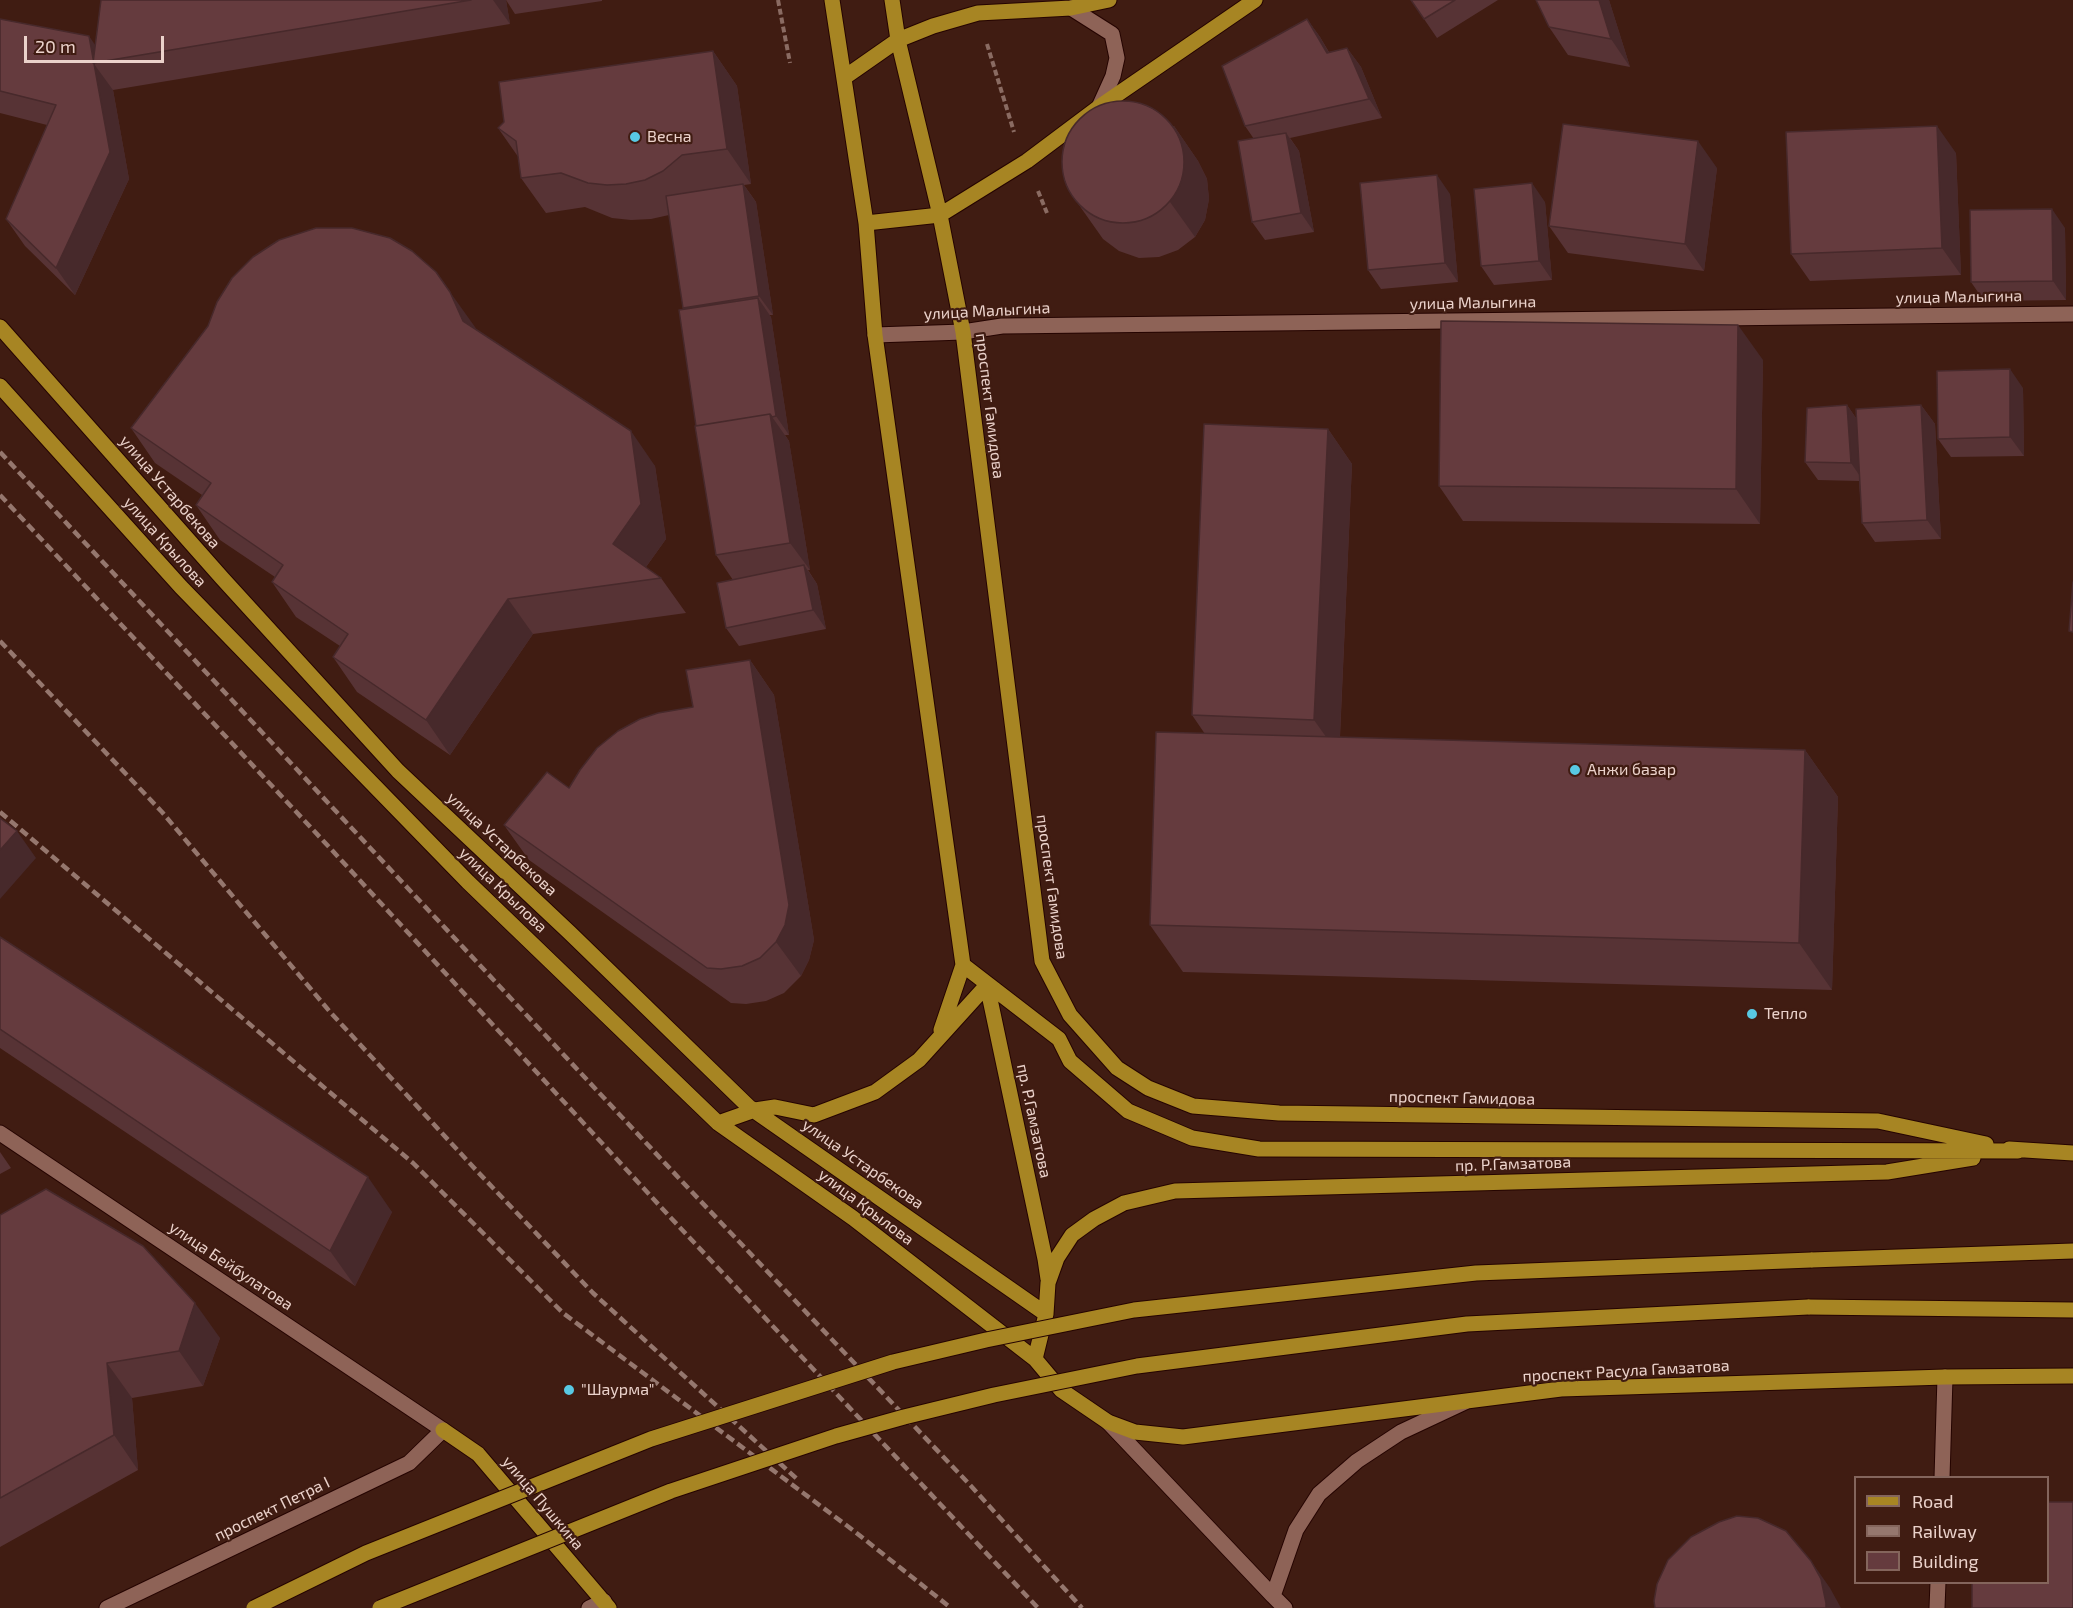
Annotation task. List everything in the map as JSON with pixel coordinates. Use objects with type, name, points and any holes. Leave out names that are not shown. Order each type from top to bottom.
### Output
[{"type":"main road","points":[[832,0],[866,223],[875,335],[968,969],[943,1028],[919,1060]]},
{"type":"main road","name":"проспект Гамидова","points":[[892,0],[898,40],[940,215],[963,332],[1042,961],[1070,1015],[1117,1068],[1148,1088],[1193,1106],[1279,1113],[1878,1121],[2018,1151]]},
{"type":"main road","points":[[845,77],[898,40],[933,26],[978,13],[1071,8],[1109,0]]},
{"type":"main road","points":[[866,223],[940,215],[1027,161],[1099,107],[1255,0]]},
{"type":"main road","name":"улица Устарбекова","points":[[0,327],[214,569],[398,771],[570,933],[749,1107],[1046,1314]]},
{"type":"main road","name":"улица Крылова","points":[[0,386],[181,587],[459,873],[718,1123],[853,1218],[1035,1359]]},
{"type":"main road","points":[[968,969],[1059,1039],[1070,1060],[1128,1111],[1192,1138],[1204,1140],[1259,1149],[2073,1152]]},
{"type":"main road","points":[[718,1123],[755,1110],[775,1107],[814,1115],[875,1092],[919,1060],[987,985]]},
{"type":"main road","name":"пр. Р.Гамзатова","points":[[987,985],[1045,1259],[1048,1283],[1046,1314],[1035,1359]]},
{"type":"main road","name":"пр. Р.Гамзатова","points":[[1048,1283],[1057,1258],[1072,1235],[1094,1219],[1124,1203],[1175,1191],[1887,1172],[2018,1151]]},
{"type":"main road","points":[[254,1608],[366,1553],[651,1439],[893,1362],[986,1340],[1134,1310],[1476,1273],[2073,1251]]},
{"type":"main road","points":[[380,1608],[671,1491],[836,1436],[994,1395],[1137,1366],[1467,1324],[1808,1307],[2073,1310]]},
{"type":"main road","points":[[1035,1359],[1061,1390],[1108,1422]]},
{"type":"main road","name":"проспект Расула Гамзатова","points":[[1108,1422],[1135,1432],[1183,1437],[1562,1389],[1945,1377],[2073,1376]]},
{"type":"main road","name":"улица Пушкина","points":[[443,1430],[478,1454],[606,1605]]},
{"type":"street","points":[[1071,8],[1112,34],[1117,58],[1113,76],[1099,107]]},
{"type":"street","name":"улица Малыгина","points":[[875,335],[963,332],[1002,326],[2073,314]]},
{"type":"street","name":"улица Бейбулатова","points":[[0,1133],[443,1430]]},
{"type":"street","points":[[1942,1476],[1945,1377]]},
{"type":"street","points":[[1273,1596],[1296,1530],[1319,1494],[1357,1461],[1401,1432],[1469,1401]]},
{"type":"street","points":[[1108,1422],[1285,1608]]},
{"type":"street","name":"проспект Петра I","points":[[107,1608],[409,1463],[443,1430]]},
{"type":"street","points":[[1937,1608],[1938,1584]]},
{"type":"street","points":[[589,1608],[606,1605]]},
{"type":"path","points":[[778,0],[790,63]]},
{"type":"path","points":[[978,13],[1012,128],[1047,213]]},
{"type":"building","points":[[101,0],[471,0],[93,63]]},
{"type":"building","points":[[1411,0],[1455,0],[1424,19]]},
{"type":"building","points":[[1536,0],[1599,0],[1611,39],[1549,27]]},
{"type":"building","points":[[0,19],[89,36],[110,152],[56,268],[6,219],[56,105],[0,91]]},
{"type":"building","points":[[1307,19],[1327,53],[1347,48],[1369,99],[1245,126],[1222,66]]},
{"type":"building","name":"Весна","points":[[713,51],[727,149],[682,155],[663,171],[645,180],[626,184],[588,183],[561,173],[521,178],[516,141],[498,128],[504,122],[499,82]]},
{"type":"building","points":[[1123,101],[1146,105],[1166,119],[1180,139],[1184,162],[1180,185],[1166,205],[1146,219],[1123,223],[1100,219],[1080,205],[1066,185],[1062,162],[1066,139],[1080,119],[1100,105]]},
{"type":"building","points":[[1563,124],[1698,141],[1685,244],[1549,226]]},
{"type":"building","points":[[1937,126],[1942,248],[1791,254],[1786,132]]},
{"type":"building","points":[[1286,133],[1301,213],[1252,222],[1238,141]]},
{"type":"building","points":[[1437,175],[1445,263],[1368,270],[1360,183]]},
{"type":"building","points":[[1532,183],[1539,261],[1481,266],[1474,189]]},
{"type":"building","points":[[743,184],[759,296],[683,308],[666,196]]},
{"type":"building","points":[[2052,209],[2053,281],[1971,282],[1970,210]]},
{"type":"building","points":[[316,228],[352,228],[390,238],[412,251],[436,272],[450,292],[463,321],[631,431],[641,504],[613,544],[661,578],[508,599],[426,720],[333,657],[348,634],[272,582],[283,565],[196,505],[211,483],[131,428],[208,326],[217,302],[232,278],[253,257],[279,240]]},
{"type":"building","points":[[758,298],[776,416],[772,417],[770,414],[696,426],[679,310]]},
{"type":"building","points":[[1441,321],[1738,325],[1736,489],[1439,486]]},
{"type":"building","points":[[2010,369],[2010,437],[1938,439],[1937,371]]},
{"type":"building","points":[[1847,405],[1851,463],[1805,462],[1807,408]]},
{"type":"building","points":[[1921,405],[1927,520],[1862,523],[1856,409]]},
{"type":"building","points":[[770,414],[790,543],[716,555],[695,426]]},
{"type":"building","points":[[1204,424],[1328,429],[1314,720],[1192,715]]},
{"type":"building","points":[[804,565],[813,610],[726,628],[717,583]]},
{"type":"building","points":[[2073,582],[2073,632],[2069,631]]},
{"type":"building","points":[[750,660],[789,905],[785,925],[776,942],[760,958],[742,966],[707,968],[504,825],[547,772],[569,788],[597,748],[618,731],[640,719],[658,713],[693,707],[686,670]]},
{"type":"building","points":[[1156,732],[1805,750],[1799,943],[1150,925]]},
{"type":"building","points":[[0,818],[17,831],[0,850]]},
{"type":"building","points":[[0,937],[368,1177],[330,1251],[0,1029]]},
{"type":"building","points":[[46,1189],[143,1246],[195,1303],[179,1351],[107,1363],[114,1435],[0,1498],[0,1215]]},
{"type":"building","points":[[2049,1502],[2073,1502],[2073,1608],[1972,1608],[1972,1584],[2049,1584]]},
{"type":"building","points":[[1737,1516],[1758,1518],[1786,1531],[1811,1561],[1821,1579],[1826,1608],[1655,1608],[1657,1584],[1668,1560],[1691,1537],[1719,1522]]},
{"type":"railway","points":[[0,452],[691,1191],[971,1486],[1082,1608]]},
{"type":"railway","points":[[0,495],[671,1218],[1038,1608]]},
{"type":"railway","points":[[0,641],[162,812],[331,1013],[476,1170],[593,1293],[797,1479]]},
{"type":"railway","points":[[0,812],[413,1163],[563,1313],[854,1531],[951,1608]]},
{"type":"place","name":"Весна","points":[[635,137]]},
{"type":"place","name":"Анжи базар","points":[[1575,770]]},
{"type":"place","name":"Тепло","points":[[1752,1014]]},
{"type":"place","name":"\"Шаурма\"","points":[[569,1390]]}]
